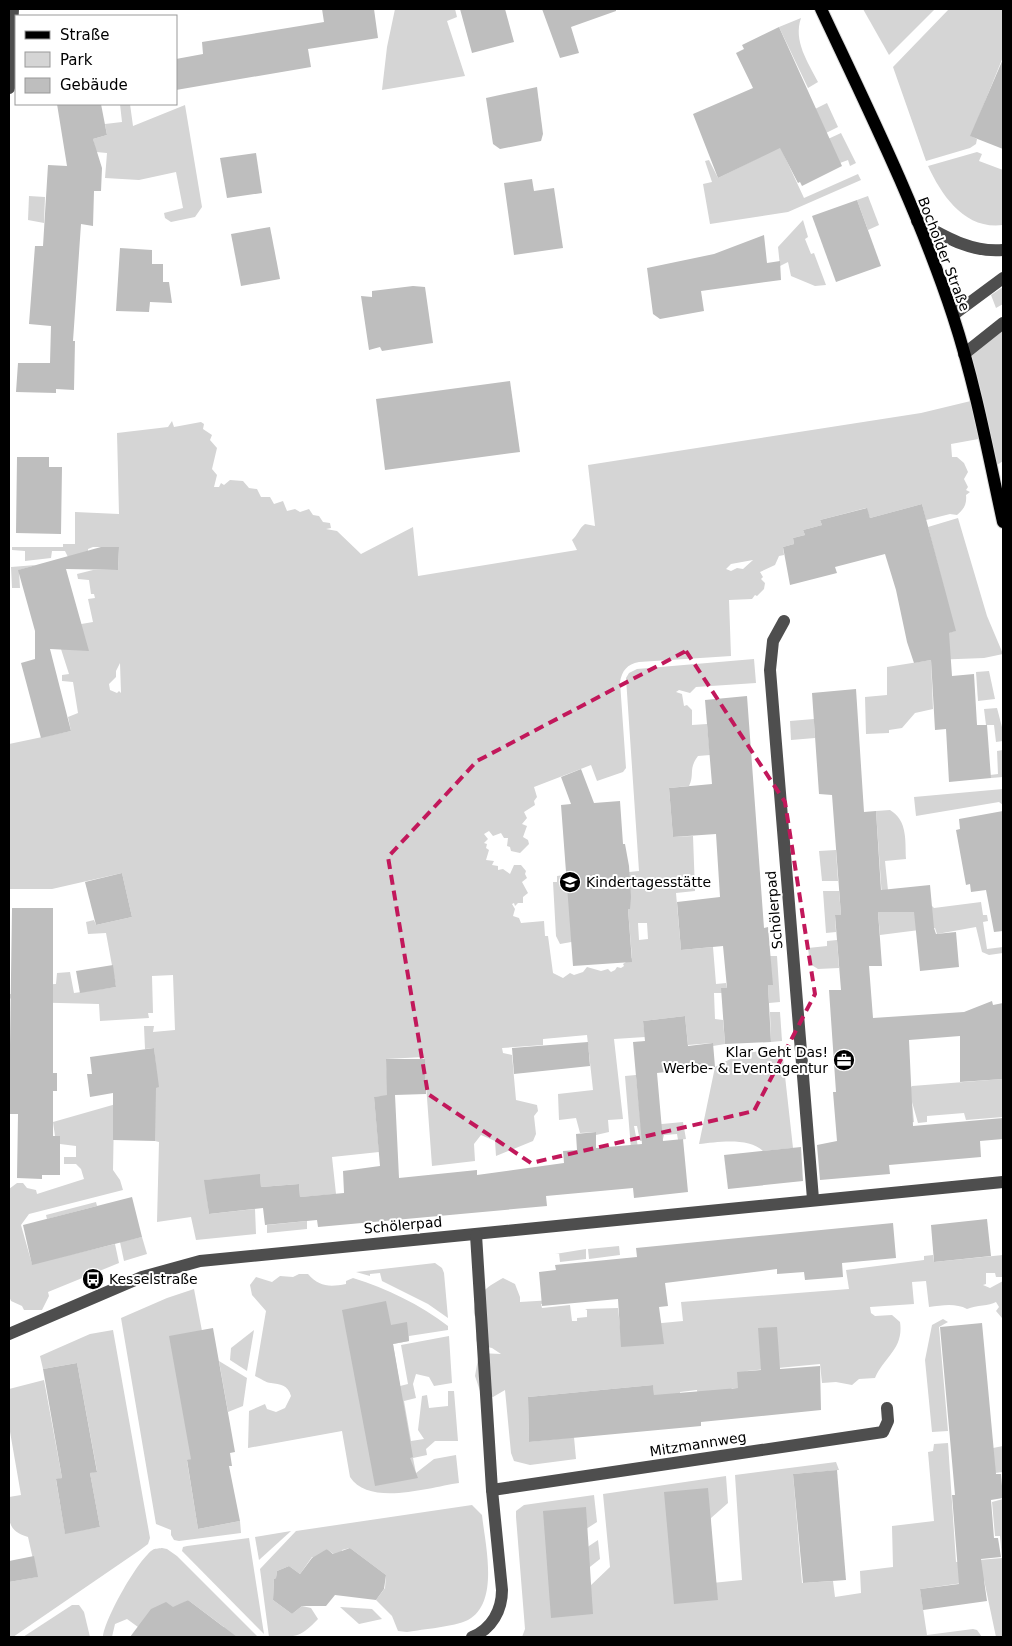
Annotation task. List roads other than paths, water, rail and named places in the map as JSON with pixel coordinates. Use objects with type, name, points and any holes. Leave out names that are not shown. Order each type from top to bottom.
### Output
[{"type":"main road","name":"Bocholder Straße","points":[[821,9],[916,222],[952,315],[964,354],[1003,522]]},
{"type":"street","points":[[9,88],[13,9]]},
{"type":"street","points":[[916,222],[972,247],[988,251],[1003,250]]},
{"type":"street","points":[[952,315],[1003,278]]},
{"type":"street","points":[[964,354],[1003,323]]},
{"type":"street","name":"Schölerpad","points":[[784,621],[773,641],[770,670],[812,1199]]},
{"type":"street","name":"Schölerpad","points":[[9,1334],[109,1290],[183,1264],[264,1253],[476,1235],[812,1199],[1003,1182]]},
{"type":"street","points":[[472,1637],[493,1620],[502,1597],[492,1490],[476,1235]]},
{"type":"street","name":"Mitzmannweg","points":[[492,1490],[883,1432],[888,1421],[886,1408]]},
{"type":"place","name":"Kindertagesstätte","points":[[570,882]]},
{"type":"place","name":"Klar Geht Das! Werbe- & Eventagentur","points":[[844,1060]]},
{"type":"place","name":"Kesselstraße","points":[[93,1279]]}]
